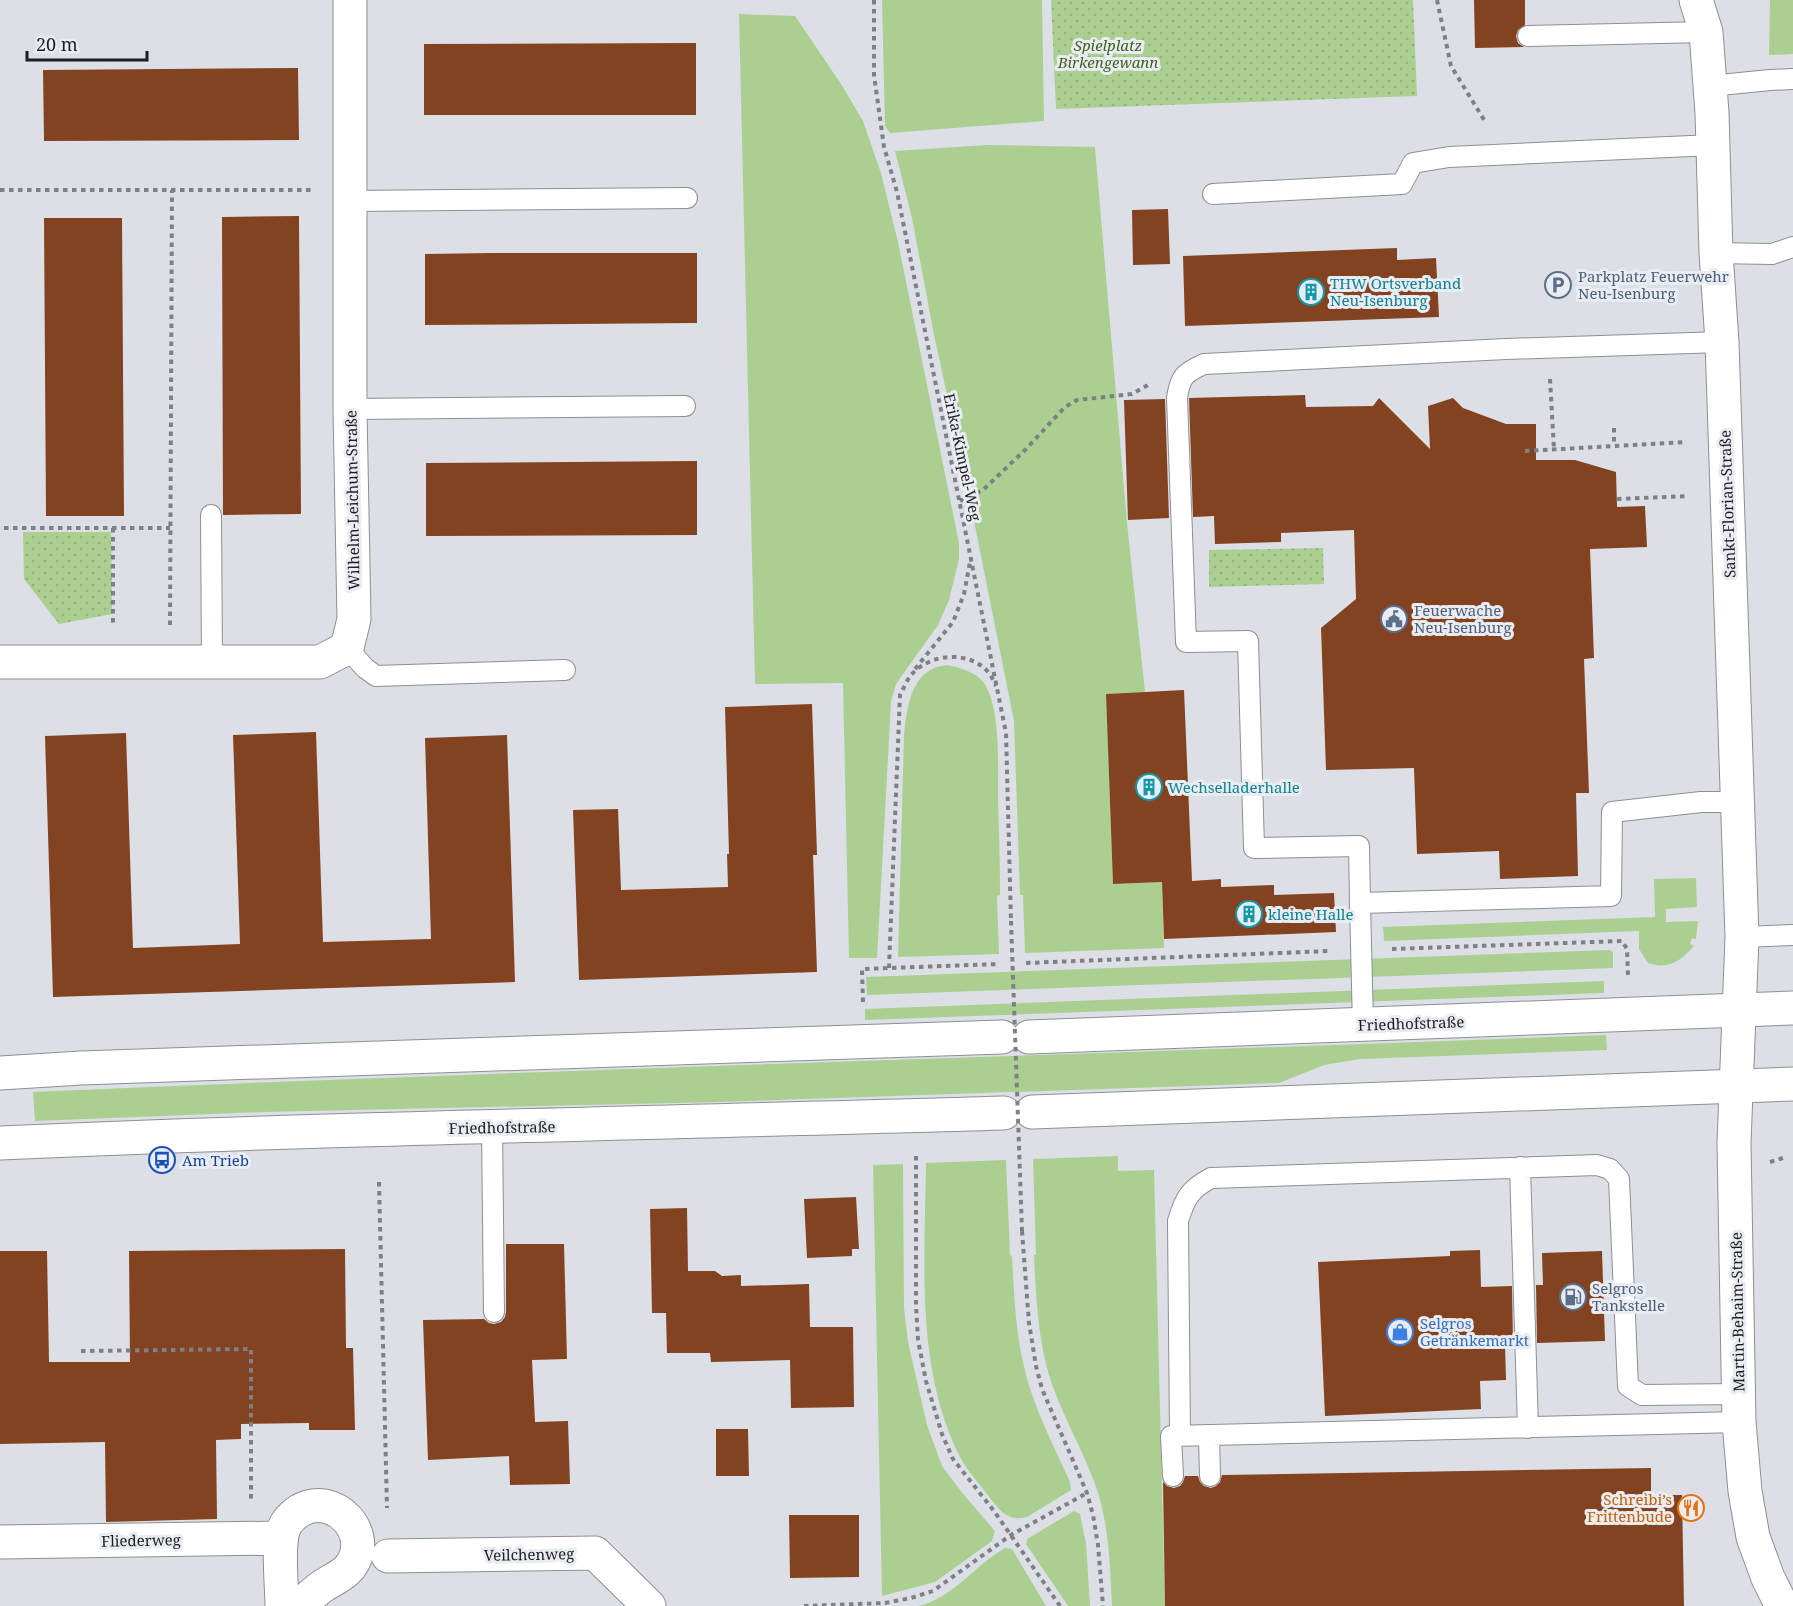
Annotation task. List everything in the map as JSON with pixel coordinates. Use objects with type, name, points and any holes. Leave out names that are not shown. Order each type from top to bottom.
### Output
[{"type":"main road","name":"Wilhelm-Leichum-Straße","points":[[346,648],[354,619],[350,409],[350,0]]},
{"type":"main road","name":"Sankt-Florian-Straße","points":[[1696,0],[1706,33],[1722,342],[1742,937],[1738,1010]]},
{"type":"main road","points":[[0,662],[320,662],[346,648]]},
{"type":"main road","name":"Friedhofstraße","points":[[0,1073],[1793,1008]]},
{"type":"main road","name":"Martin-Behaim-Straße","points":[[1738,1010],[1734,1143],[1739,1408],[1745,1491],[1753,1537],[1768,1578],[1782,1606]]},
{"type":"main road","name":"Friedhofstraße","points":[[0,1143],[286,1131],[1018,1112],[1793,1084]]},
{"type":"main road","points":[[282,1606],[266,1538],[285,1526],[291,1517],[311,1506],[323,1505],[333,1508],[348,1518],[357,1537],[356,1556],[342,1575],[321,1587],[299,1606]]},
{"type":"main road","name":"Fliederweg","points":[[0,1542],[266,1538]]},
{"type":"main road","name":"Veilchenweg","points":[[388,1556],[595,1552],[649,1606]]},
{"type":"lane","points":[[1528,36],[1706,33]]},
{"type":"lane","points":[[1710,86],[1793,79]]},
{"type":"lane","points":[[1213,194],[1402,184],[1413,163],[1449,157],[1713,145]]},
{"type":"lane","points":[[350,196],[687,198]]},
{"type":"lane","points":[[1716,253],[1772,254],[1793,247]]},
{"type":"lane","points":[[1363,1025],[1359,846],[1254,848],[1248,640],[1186,642],[1177,398],[1179,383],[1190,370],[1204,364],[1506,349],[1722,342]]},
{"type":"lane","points":[[350,409],[685,406]]},
{"type":"lane","points":[[212,515],[212,662]]},
{"type":"lane","points":[[346,648],[376,676],[565,670]]},
{"type":"lane","points":[[1360,903],[1611,896],[1612,812],[1701,802],[1737,802]]},
{"type":"lane","points":[[1742,937],[1793,935]]},
{"type":"lane","points":[[492,1127],[494,1312]]},
{"type":"lane","points":[[1180,1436],[1178,1221],[1183,1202],[1195,1186],[1211,1178],[1597,1165],[1610,1169],[1619,1179],[1628,1386],[1642,1395],[1739,1408]]},
{"type":"lane","points":[[1520,1167],[1528,1428]]},
{"type":"lane","points":[[1173,1476],[1172,1436],[1528,1428],[1739,1408]]},
{"type":"lane","points":[[1209,1435],[1210,1476]]},
{"type":"path","name":"Erika-Kimpel-Weg","points":[[874,0],[874,75],[884,147],[897,192],[1006,734],[1022,1231],[1029,1323],[1042,1389],[1087,1493],[1093,1515],[1103,1606]]},
{"type":"path","points":[[1437,0],[1451,66],[1486,123]]},
{"type":"path","points":[[0,190],[172,190],[350,196]]},
{"type":"path","points":[[170,662],[172,190]]},
{"type":"path","points":[[1549,348],[1554,450]]},
{"type":"path","points":[[960,501],[983,490],[1065,407],[1077,400],[1132,394],[1175,366],[1190,370]]},
{"type":"path","points":[[1614,428],[1614,446]]},
{"type":"path","points":[[1525,451],[1686,442]]},
{"type":"path","points":[[1617,499],[1689,496]]},
{"type":"path","points":[[4,528],[170,528]]},
{"type":"path","points":[[113,528],[113,662]]},
{"type":"path","points":[[889,968],[900,695],[911,674],[953,622],[964,594],[971,556]]},
{"type":"path","points":[[911,674],[935,659],[946,656],[959,657],[980,665],[989,674],[999,692]]},
{"type":"path","points":[[863,1002],[862,969],[999,964]]},
{"type":"path","points":[[916,1156],[918,1340],[926,1381],[942,1434],[953,1459],[1011,1535],[1060,1606]]},
{"type":"path","points":[[380,1182],[388,1556]]},
{"type":"path","points":[[81,1351],[251,1349],[266,1538]]},
{"type":"path","points":[[804,1606],[885,1603],[933,1591],[1011,1535],[1087,1493]]},
{"type":"green space","points":[[882,0],[1042,0],[1044,121],[890,133],[885,126]]},
{"type":"green space","name":"Spielplatz Birkengewann","points":[[1051,0],[1413,0],[1417,96],[1056,109]]},
{"type":"green space","points":[[1770,0],[1793,0],[1793,54],[1769,55]]},
{"type":"green space","points":[[739,14],[795,16],[863,121],[881,173],[898,242],[959,543],[959,559],[949,600],[938,625],[896,684],[891,702],[877,958],[849,958],[843,683],[755,684]]},
{"type":"green space","points":[[987,145],[1095,147],[1127,523],[1145,692],[1106,694],[1113,884],[1162,882],[1164,948],[1025,953],[1023,895],[1020,895],[1014,721],[912,218],[895,151]]},
{"type":"green space","points":[[23,532],[111,532],[112,614],[59,624],[24,579]]},
{"type":"green space","points":[[1323,548],[1324,584],[1209,587],[1209,550]]},
{"type":"green space","points":[[947,665],[967,671],[981,679],[989,694],[996,722],[999,954],[898,957],[904,735],[909,701],[918,681],[926,673]]},
{"type":"green space","points":[[1696,878],[1697,907],[1666,909],[1666,922],[1698,921],[1696,939],[1692,938],[1690,944],[1694,946],[1679,960],[1668,965],[1648,963],[1639,949],[1639,931],[1384,941],[1383,927],[1655,917],[1654,879]]},
{"type":"green space","points":[[1610,950],[1613,952],[1613,968],[867,995],[866,977]]},
{"type":"green space","points":[[1604,981],[1604,993],[865,1020],[865,1009]]},
{"type":"green space","points":[[1606,1035],[1607,1050],[1360,1059],[1324,1065],[1279,1083],[720,1102],[264,1112],[35,1121],[33,1092],[426,1076]]},
{"type":"green space","points":[[1118,1156],[1118,1171],[1154,1170],[1165,1606],[1112,1606],[1108,1544],[1100,1499],[1053,1387],[1044,1355],[1039,1322],[1034,1255],[1036,1255],[1033,1159]]},
{"type":"green space","points":[[1006,1160],[1010,1255],[1012,1256],[1020,1349],[1031,1392],[1070,1482],[1071,1490],[1027,1517],[1020,1518],[1008,1516],[999,1509],[971,1474],[958,1453],[944,1419],[935,1384],[925,1311],[926,1163]]},
{"type":"green space","points":[[903,1164],[904,1308],[908,1342],[927,1425],[942,1466],[995,1531],[992,1541],[935,1582],[882,1596],[873,1165]]},
{"type":"green space","points":[[1074,1511],[1080,1514],[1086,1543],[1090,1606],[1068,1606],[1026,1544],[1027,1539]]},
{"type":"green space","points":[[1005,1548],[1012,1549],[1046,1606],[918,1606],[953,1589]]},
{"type":"building","points":[[1474,0],[1525,0],[1525,25],[1518,30],[1516,36],[1518,43],[1524,47],[1475,48]]},
{"type":"building","points":[[696,43],[696,115],[424,115],[424,44]]},
{"type":"building","points":[[298,68],[299,140],[44,141],[43,70]]},
{"type":"building","points":[[1168,209],[1170,264],[1133,265],[1132,210]]},
{"type":"building","points":[[299,216],[301,514],[223,515],[222,217]]},
{"type":"building","points":[[44,218],[122,218],[124,516],[46,516]]},
{"type":"building","name":"THW Ortsverband Neu-Isenburg","points":[[1397,248],[1397,260],[1436,258],[1439,317],[1185,326],[1183,256]]},
{"type":"building","points":[[697,253],[697,323],[425,325],[425,254]]},
{"type":"building","points":[[1305,395],[1306,407],[1373,406],[1379,398],[1430,449],[1428,406],[1453,398],[1463,408],[1506,424],[1536,424],[1536,460],[1575,460],[1616,472],[1617,507],[1645,506],[1647,547],[1590,549],[1594,658],[1584,659],[1589,793],[1576,793],[1578,876],[1500,879],[1499,851],[1417,854],[1414,768],[1326,770],[1321,628],[1356,599],[1354,530],[1281,533],[1281,542],[1215,544],[1214,516],[1193,517],[1189,398]]},
{"type":"building","points":[[1165,399],[1169,518],[1128,520],[1124,400]]},
{"type":"building","points":[[697,461],[697,535],[426,536],[426,463]]},
{"type":"building","name":"Wechselladerhalle","points":[[1184,690],[1192,881],[1221,879],[1221,887],[1274,885],[1274,895],[1334,893],[1336,932],[1164,939],[1162,882],[1113,884],[1106,694]]},
{"type":"building","points":[[812,704],[817,855],[813,855],[817,972],[579,980],[573,810],[618,809],[621,890],[728,887],[725,707]]},
{"type":"building","points":[[316,732],[323,942],[431,939],[425,738],[507,735],[515,982],[53,997],[45,736],[126,733],[133,948],[240,944],[233,735]]},
{"type":"building","points":[[856,1197],[859,1249],[852,1249],[852,1256],[807,1258],[804,1199]]},
{"type":"building","points":[[687,1208],[688,1271],[715,1271],[722,1276],[741,1275],[741,1286],[809,1284],[810,1327],[853,1327],[854,1407],[791,1408],[790,1360],[711,1362],[710,1353],[667,1353],[666,1313],[652,1313],[650,1209]]},
{"type":"building","points":[[506,1244],[564,1244],[567,1359],[532,1360],[535,1422],[568,1421],[570,1484],[510,1485],[509,1456],[428,1460],[423,1320],[484,1319],[494,1324],[501,1322],[506,1312]]},
{"type":"building","points":[[345,1249],[346,1348],[353,1348],[355,1430],[309,1430],[309,1423],[241,1424],[241,1439],[216,1440],[217,1519],[106,1522],[105,1442],[0,1444],[0,1251],[47,1251],[49,1362],[130,1362],[129,1251]]},
{"type":"building","name":"Selgros Getränkemarkt","points":[[1480,1250],[1481,1287],[1512,1286],[1513,1344],[1505,1344],[1506,1380],[1480,1381],[1481,1409],[1325,1416],[1318,1262],[1450,1256],[1450,1251]]},
{"type":"building","name":"Selgros Tankstelle","points":[[1602,1251],[1605,1341],[1537,1343],[1536,1285],[1543,1285],[1542,1253]]},
{"type":"building","points":[[716,1429],[748,1429],[749,1476],[716,1476]]},
{"type":"building","points":[[1651,1468],[1651,1495],[1682,1495],[1684,1606],[1165,1606],[1163,1482],[1174,1488],[1180,1486],[1185,1476],[1198,1476],[1204,1486],[1211,1488],[1220,1482],[1222,1475]]},
{"type":"building","points":[[789,1515],[859,1515],[859,1577],[790,1578]]},
{"type":"place","name":"Parkplatz Feuerwehr Neu-Isenburg","points":[[1558,285]]},
{"type":"place","name":"THW Ortsverband Neu-Isenburg","points":[[1311,292]]},
{"type":"place","name":"Feuerwache Neu-Isenburg","points":[[1394,619]]},
{"type":"place","name":"Wechselladerhalle","points":[[1149,787]]},
{"type":"place","name":"kleine Halle","points":[[1249,914]]},
{"type":"place","name":"Am Trieb","points":[[162,1160]]},
{"type":"place","name":"Selgros Tankstelle","points":[[1573,1297]]},
{"type":"place","name":"Selgros Getränkemarkt","points":[[1400,1332]]},
{"type":"place","name":"Schreibi’s Frittenbude","points":[[1691,1508]]}]
